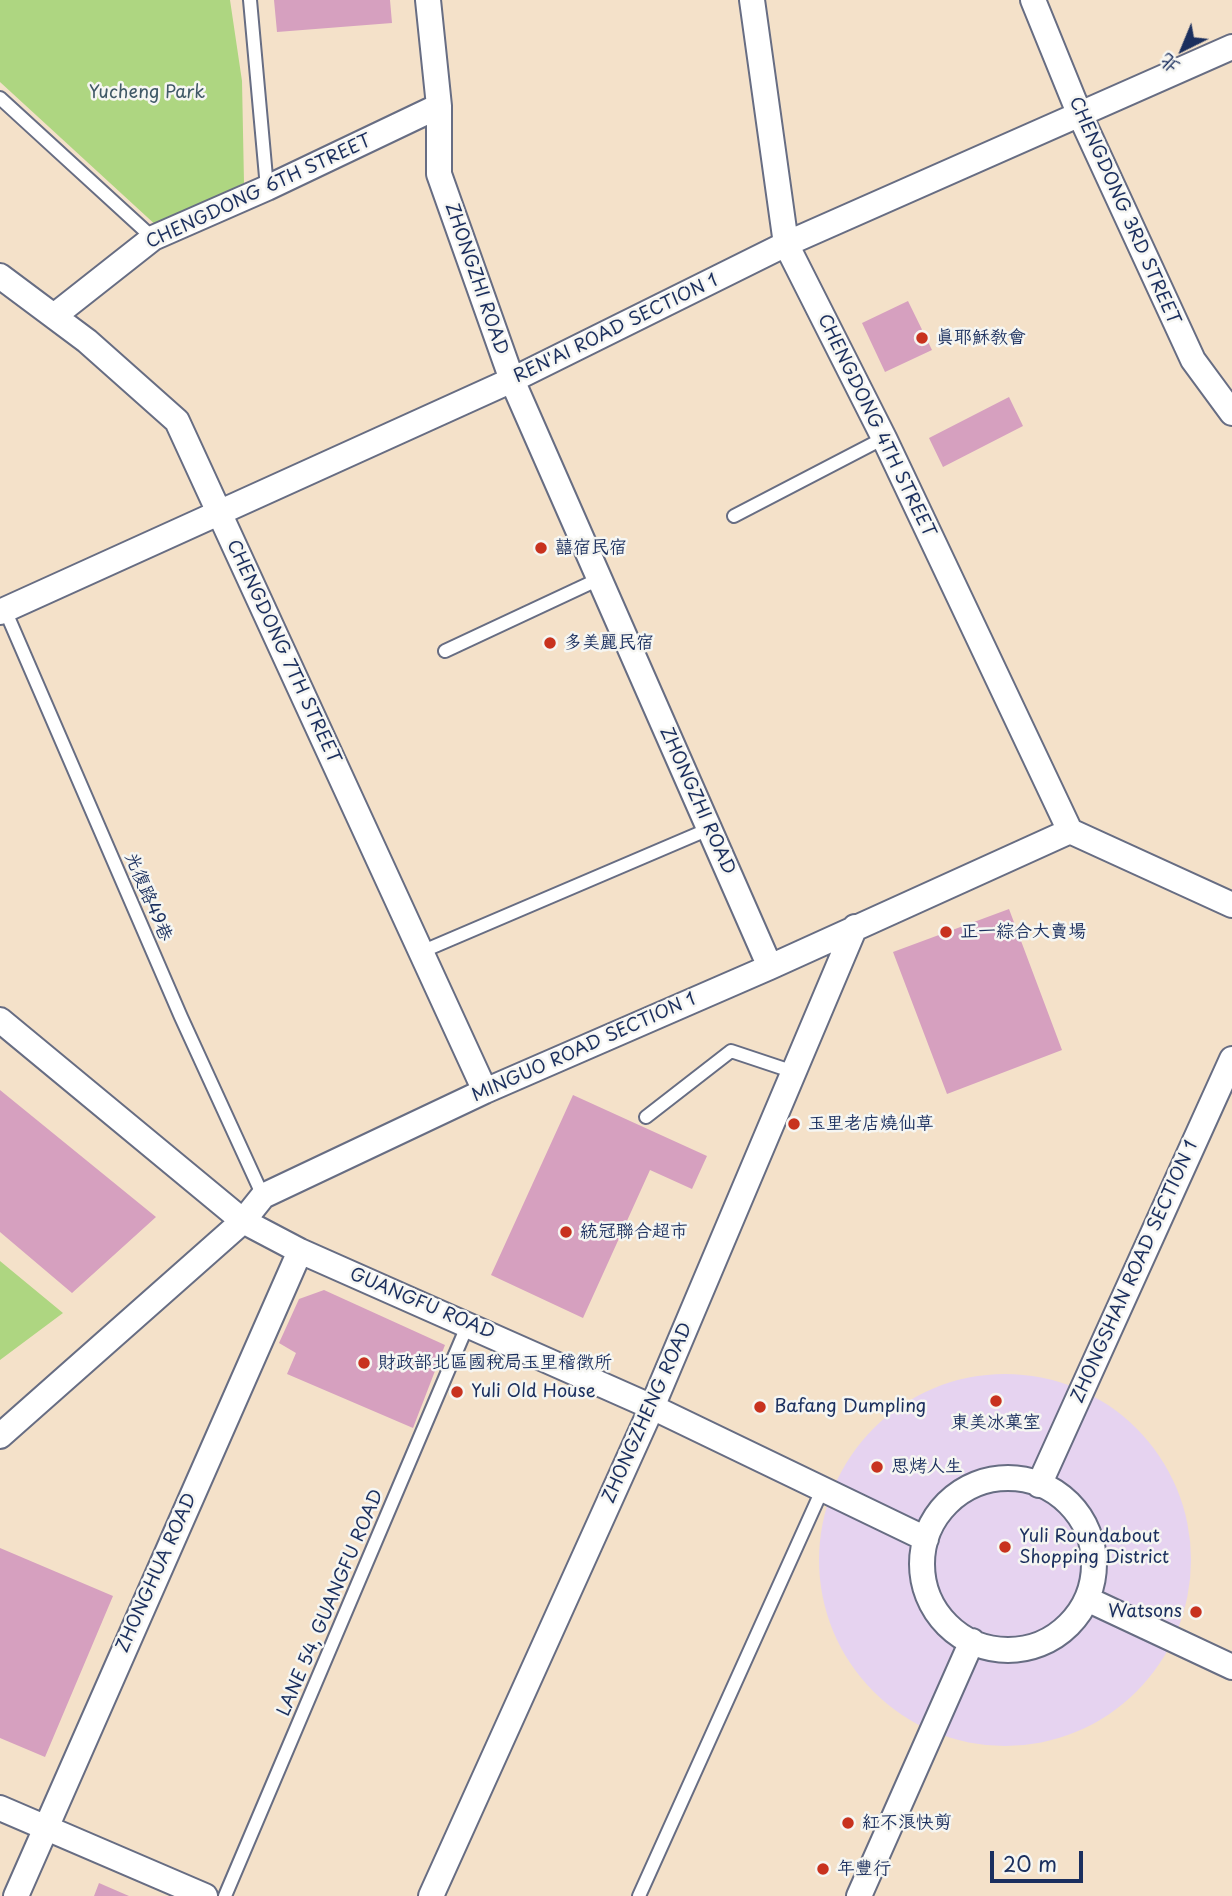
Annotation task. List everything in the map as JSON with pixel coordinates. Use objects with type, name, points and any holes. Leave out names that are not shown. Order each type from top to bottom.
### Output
[{"type":"street","name":"ZHONGZHI ROAD","points":[[428,0],[439,106],[439,174],[512,380],[770,967]]},
{"type":"street","name":"CHENGDONG 4TH STREET","points":[[752,0],[786,244],[884,438],[1070,831]]},
{"type":"street","name":"CHENGDONG 3RD STREET","points":[[1033,0],[1079,113],[1193,360],[1232,412]]},
{"type":"street","name":"REN'AI ROAD SECTION 1","points":[[2,611],[512,380],[786,244],[1232,47]]},
{"type":"street","name":"CHENGDONG 6TH STREET","points":[[54,316],[153,238],[267,188],[439,106]]},
{"type":"street","name":"CHENGDONG 7TH STREET","points":[[0,276],[54,316],[177,421],[485,1090]]},
{"type":"street","points":[[1070,831],[1232,905]]},
{"type":"street","name":"MINGUO ROAD SECTION 1","points":[[2,1431],[243,1221],[262,1196],[485,1090],[770,967],[1070,831]]},
{"type":"street","name":"ZHONGZHENG ROAD","points":[[431,1896],[652,1407],[855,927]]},
{"type":"street","name":"GUANGFU ROAD","points":[[0,1020],[243,1221],[300,1251],[652,1407],[926,1539]]},
{"type":"street","name":"ZHONGSHAN ROAD SECTION 1","points":[[1039,1485],[1232,1059]]},
{"type":"street","name":"ZHONGHUA ROAD","points":[[16,1896],[44,1827],[300,1251]]},
{"type":"street","points":[[1017,1478],[1039,1485],[1068,1503],[1085,1526],[1093,1554],[1089,1600],[1062,1631],[1037,1646],[1008,1650],[972,1641],[955,1632],[936,1612],[924,1587],[921,1559],[926,1539],[942,1508],[963,1490],[989,1479],[1017,1478]]},
{"type":"street","points":[[1089,1600],[1232,1667]]},
{"type":"street","points":[[859,1896],[972,1641]]},
{"type":"street","points":[[0,1808],[205,1896]]},
{"type":"lane","points":[[250,0],[267,188]]},
{"type":"lane","points":[[0,97],[153,238]]},
{"type":"lane","points":[[734,516],[884,438]]},
{"type":"lane","points":[[445,651],[599,579]]},
{"type":"lane","name":"光復路49巷","points":[[2,611],[262,1196]]},
{"type":"lane","points":[[421,952],[709,829]]},
{"type":"lane","points":[[646,1117],[731,1051],[794,1072]]},
{"type":"lane","name":"LANE 54, GUANGFU ROAD","points":[[225,1896],[468,1324]]},
{"type":"lane","points":[[639,1896],[823,1488]]},
{"type":"shaded area","name":"Yuli Roundabout Shopping District","points":[[1005,1374],[1059,1382],[1093,1396],[1123,1416],[1149,1442],[1177,1489],[1187,1524],[1191,1560],[1183,1614],[1169,1648],[1149,1678],[1123,1704],[1076,1732],[1041,1742],[1005,1746],[951,1738],[917,1724],[887,1704],[861,1678],[833,1631],[823,1596],[819,1560],[827,1506],[841,1472],[861,1442],[887,1416],[934,1388],[969,1378]]},
{"type":"green space","name":"Yucheng Park","points":[[0,0],[230,0],[242,81],[244,183],[159,228],[0,82]]},
{"type":"green space","points":[[0,1261],[63,1313],[0,1360]]},
{"type":"building","points":[[274,0],[390,0],[392,23],[277,32]]},
{"type":"building","points":[[908,301],[932,350],[885,372],[862,323]]},
{"type":"building","points":[[1009,397],[1023,426],[943,467],[929,438]]},
{"type":"building","points":[[1009,909],[1062,1050],[947,1094],[893,952]]},
{"type":"building","points":[[0,1090],[156,1217],[72,1293],[0,1232]]},
{"type":"building","name":"統冠聯合超市","points":[[573,1095],[707,1156],[692,1189],[650,1170],[583,1318],[491,1275]]},
{"type":"building","name":"財政部北區國稅局玉里稽徵所","points":[[324,1290],[445,1345],[413,1428],[287,1374],[296,1353],[279,1343],[299,1299]]},
{"type":"building","points":[[0,1548],[113,1596],[45,1757],[0,1738]]},
{"type":"building","points":[[99,1883],[129,1896],[94,1896]]},
{"type":"place","name":"真耶穌教會","points":[[922,338]]},
{"type":"place","name":"囍宿民宿","points":[[541,548]]},
{"type":"place","name":"多美麗民宿","points":[[550,643]]},
{"type":"place","name":"正一綜合大賣場","points":[[946,932]]},
{"type":"place","name":"玉里老店燒仙草","points":[[794,1124]]},
{"type":"place","name":"統冠聯合超市","points":[[566,1232]]},
{"type":"place","name":"財政部北區國稅局玉里稽徵所","points":[[364,1363]]},
{"type":"place","name":"Yuli Old House","points":[[457,1392]]},
{"type":"place","name":"東美冰菓室","points":[[996,1401]]},
{"type":"place","name":"Bafang Dumpling","points":[[760,1407]]},
{"type":"place","name":"思烤人生","points":[[877,1467]]},
{"type":"place","name":"Yuli Roundabout Shopping District","points":[[1005,1547]]},
{"type":"place","name":"Watsons","points":[[1196,1612]]},
{"type":"place","name":"紅不浪快剪","points":[[848,1823]]},
{"type":"place","name":"年豐行","points":[[823,1869]]}]
